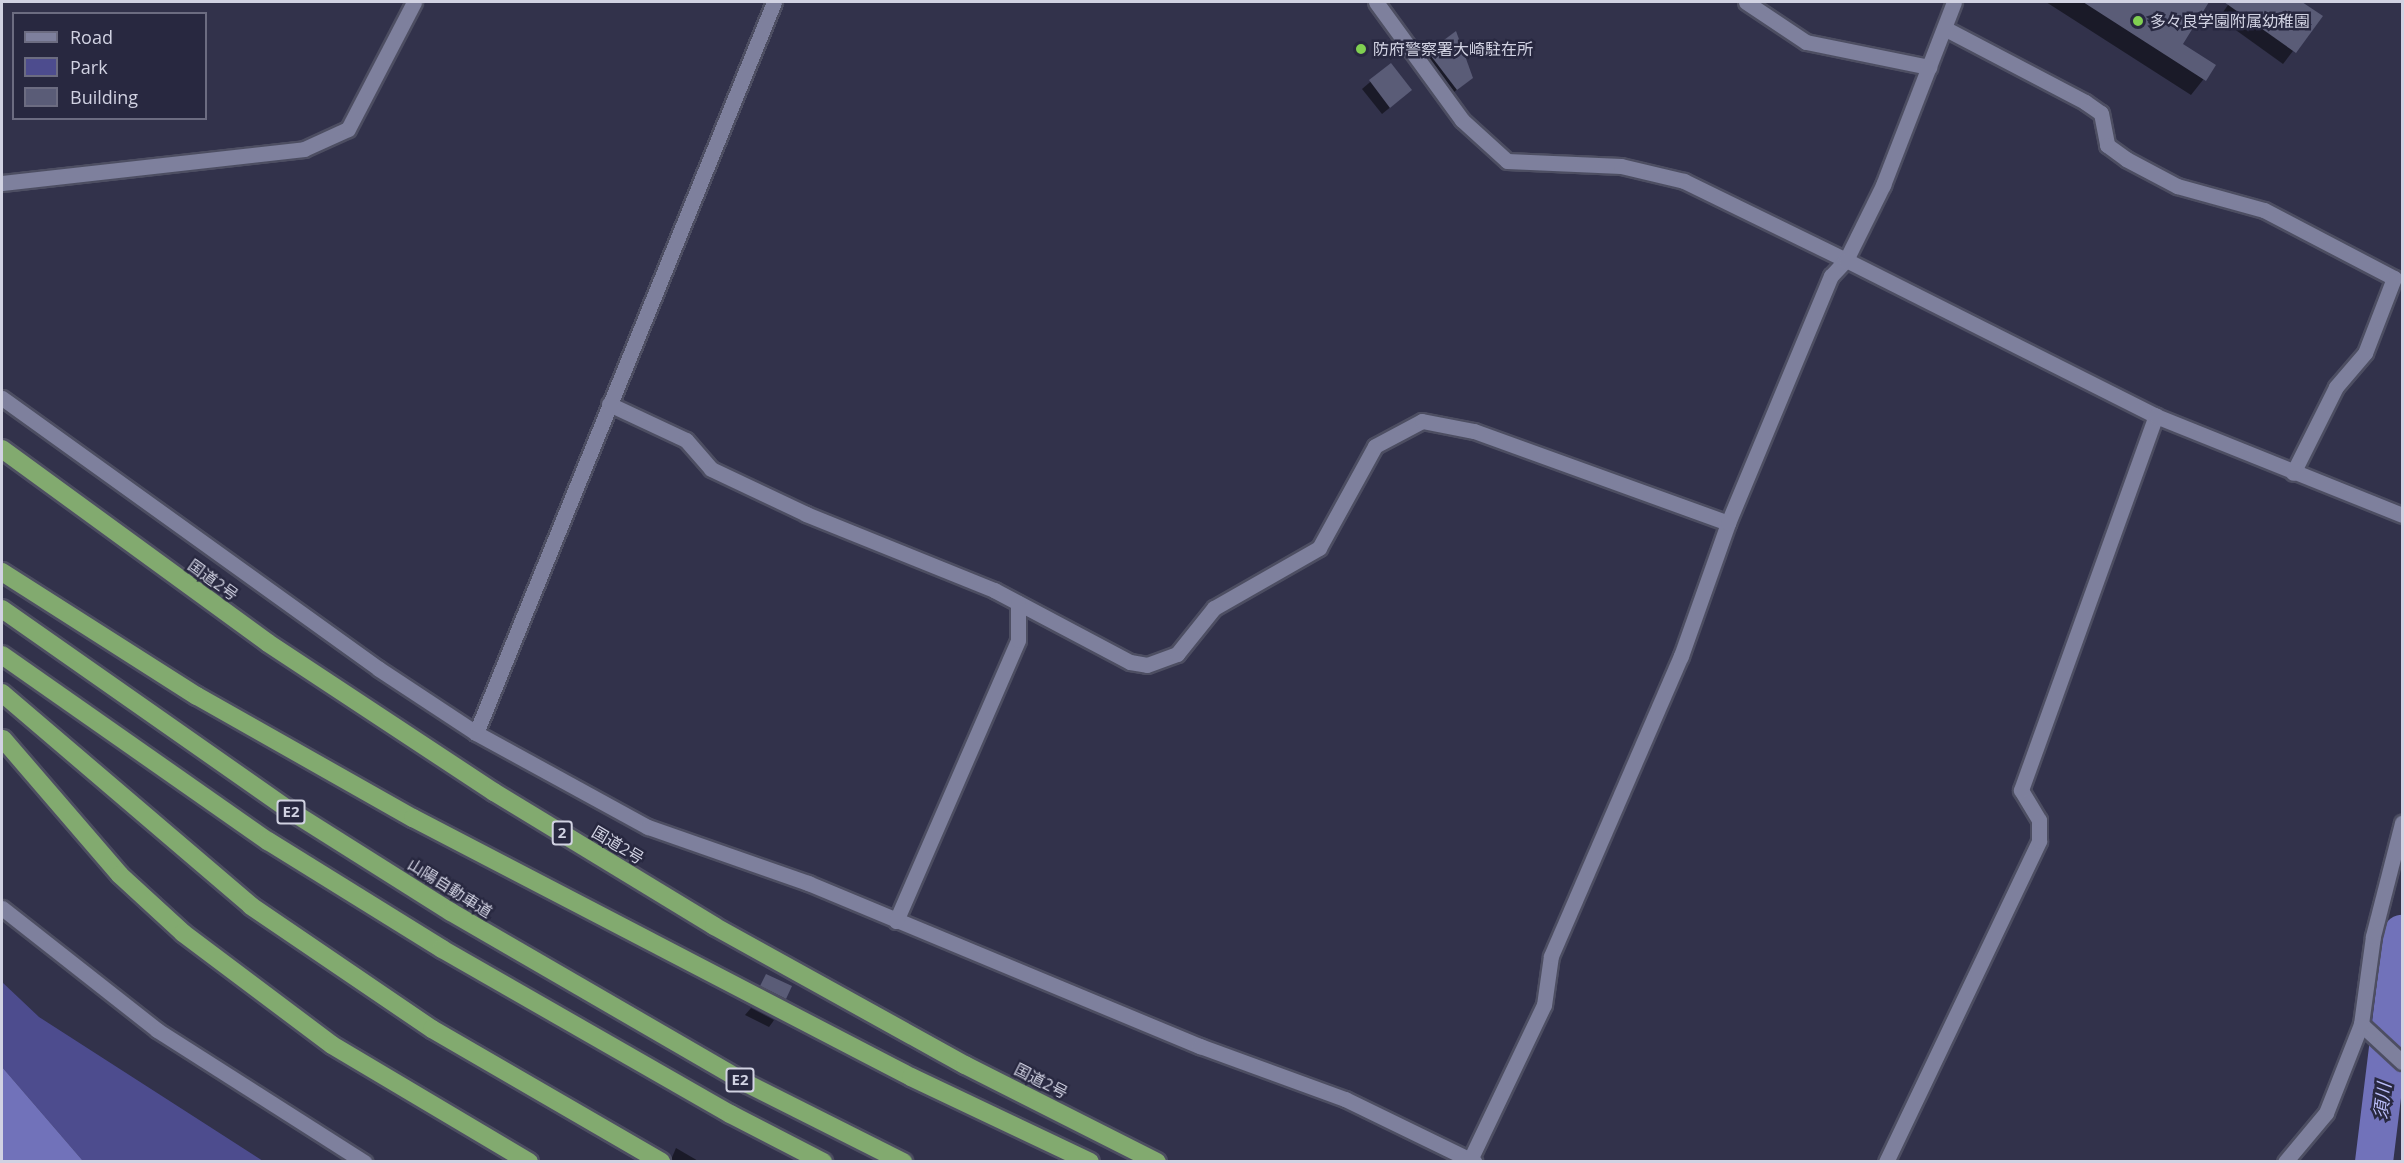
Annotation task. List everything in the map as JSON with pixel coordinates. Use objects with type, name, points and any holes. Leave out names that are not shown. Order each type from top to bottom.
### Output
[{"type":"highway","name":"国道2号","points":[[2,449],[268,643],[494,792],[724,932],[966,1065],[1157,1161]]},
{"type":"highway","points":[[2,572],[197,696],[413,818],[645,934],[910,1077],[1090,1161]]},
{"type":"highway","name":"山陽自動車道","points":[[2,609],[289,810],[593,996],[748,1084],[897,1159]]},
{"type":"highway","name":"E2","points":[[2,655],[268,841],[575,1028],[824,1161]]},
{"type":"highway","points":[[2,693],[251,906],[432,1029],[661,1161]]},
{"type":"highway","points":[[3,739],[60,810],[183,933],[332,1045],[530,1161]]},
{"type":"street","points":[[2,183],[304,149],[348,129],[414,2]]},
{"type":"street","points":[[476,733],[774,2]]},
{"type":"street","points":[[1376,2],[1462,120],[1507,161],[1621,166],[1663,174],[1718,195],[1846,260],[1925,304],[2011,338],[2157,416],[2293,473],[2403,515]]},
{"type":"street","points":[[1746,2],[1806,42],[1929,67]]},
{"type":"street","points":[[2,398],[195,540],[476,733],[648,827],[808,883],[896,921],[1345,1099],[1471,1160],[1544,1005],[1551,956],[1681,656],[1728,523],[1831,276],[1846,260],[1946,29],[1954,2]]},
{"type":"street","points":[[1946,29],[2085,102],[2101,114],[2107,145],[2126,159],[2176,186],[2264,210],[2394,278],[2365,353],[2337,387],[2293,473]]},
{"type":"street","points":[[609,405],[686,440],[701,461],[722,474],[1018,603],[1130,662],[1164,662],[1189,641],[1214,608],[1319,548],[1375,446],[1422,421],[1474,431],[1728,523]]},
{"type":"street","points":[[1886,1161],[2040,841],[2038,820],[2020,790],[2157,416]]},
{"type":"street","points":[[896,921],[1018,640],[1018,603]]},
{"type":"street","points":[[2285,1161],[2326,1113],[2364,1027],[2373,936],[2403,823]]},
{"type":"street","points":[[2,909],[157,1030],[364,1161]]},
{"type":"street","points":[[2364,1027],[2403,1062]]},
{"type":"green space","points":[[2,982],[39,1017],[263,1161],[83,1161],[2,1067]]},
{"type":"water","points":[[2,1067],[83,1161],[2,1161]]},
{"type":"building","points":[[2083,2],[2209,2],[2183,44],[2216,65],[2206,81]]},
{"type":"building","points":[[2224,2],[2302,2],[2323,16],[2296,53]]},
{"type":"building","points":[[1456,31],[1473,78],[1457,90],[1428,52]]},
{"type":"building","points":[[1391,63],[1412,90],[1390,108],[1369,80]]},
{"type":"building","points":[[766,974],[792,986],[786,999],[760,986]]},
{"type":"waterway","name":"須川","points":[[2374,1162],[2402,934]]},
{"type":"place","name":"多々良学園附属幼稚園","points":[[2138,21]]},
{"type":"place","name":"防府警察署大崎駐在所","points":[[1361,49]]}]
